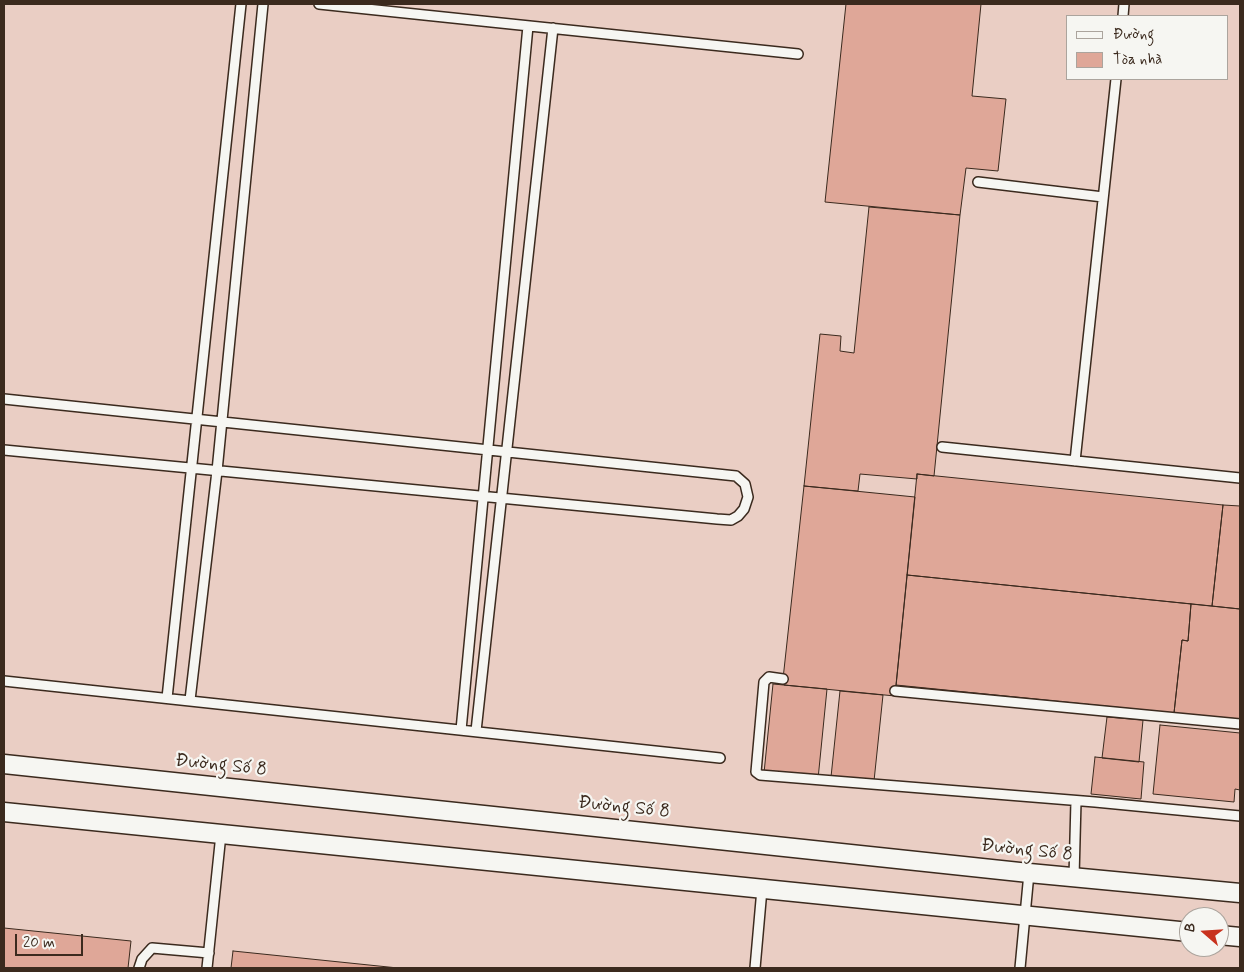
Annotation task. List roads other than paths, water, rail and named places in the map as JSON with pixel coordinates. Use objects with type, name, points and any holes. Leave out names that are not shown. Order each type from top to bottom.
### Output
[{"type":"street","name":"Đường Số 8","points":[[4,764],[1029,873],[1240,893]]},
{"type":"street","points":[[4,812],[1179,931]]},
{"type":"lane","points":[[167,698],[241,4]]},
{"type":"lane","points":[[190,700],[217,471],[263,4]]},
{"type":"lane","points":[[320,4],[798,54]]},
{"type":"lane","points":[[461,730],[528,26]]},
{"type":"lane","points":[[476,731],[553,28]]},
{"type":"lane","points":[[1074,461],[1116,80]]},
{"type":"lane","points":[[978,182],[1103,197]]},
{"type":"lane","points":[[4,399],[736,476],[745,484],[748,497],[744,510],[731,520],[4,450]]},
{"type":"lane","points":[[942,446],[1240,478]]},
{"type":"lane","points":[[783,679],[769,677],[764,682],[756,772],[760,775],[1240,816]]},
{"type":"lane","points":[[4,681],[720,758]]},
{"type":"lane","points":[[895,691],[1240,724]]},
{"type":"lane","points":[[1074,877],[1076,801]]},
{"type":"lane","points":[[207,968],[221,834]]},
{"type":"lane","points":[[1020,968],[1029,873]]},
{"type":"lane","points":[[755,968],[762,888]]},
{"type":"lane","points":[[139,968],[142,959],[152,948],[209,953]]}]
